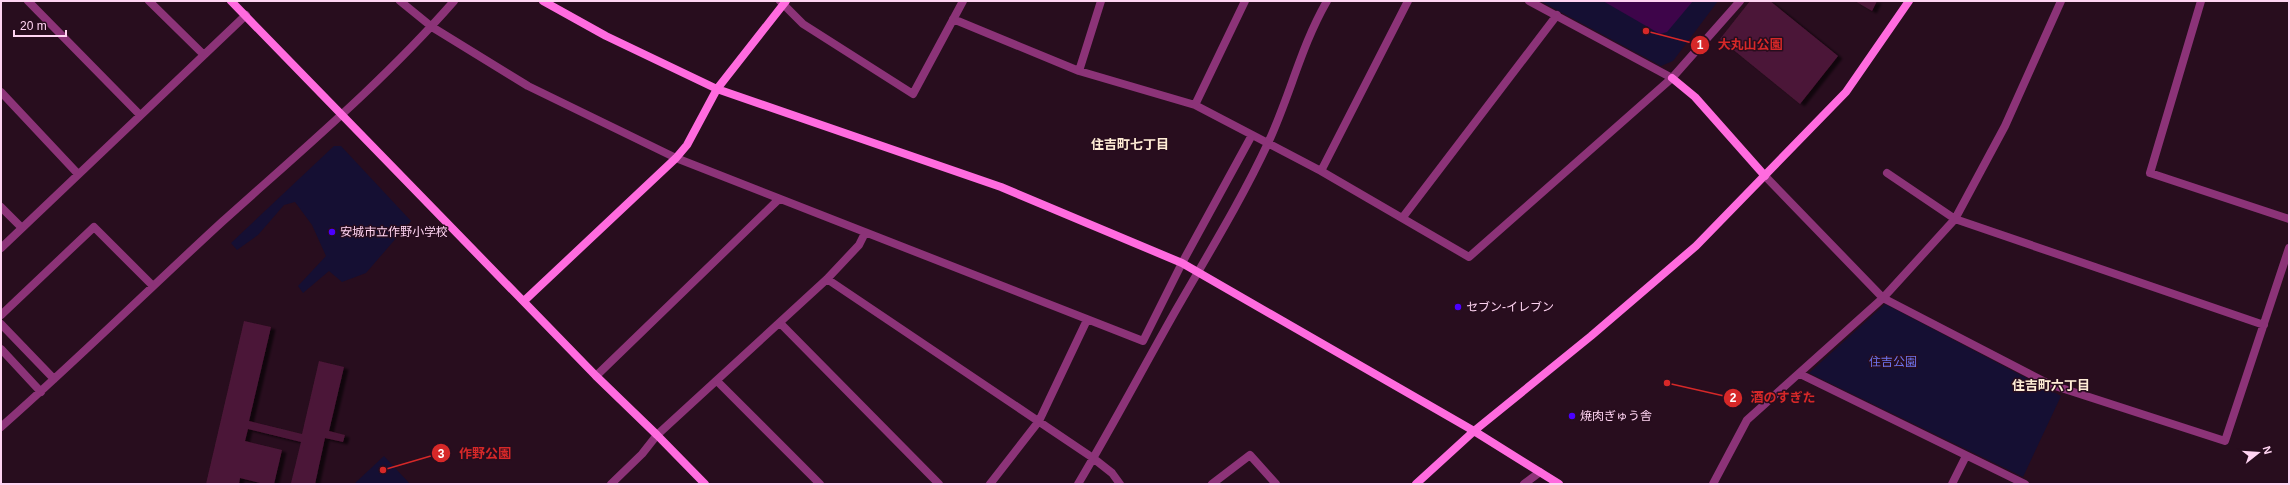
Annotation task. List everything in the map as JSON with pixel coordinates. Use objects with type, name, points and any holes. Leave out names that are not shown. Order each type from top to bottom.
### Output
[{"type":"street","points":[[28,1],[140,115]]},
{"type":"street","points":[[149,1],[204,55]]},
{"type":"street","points":[[231,1],[342,113],[596,376],[705,484]]},
{"type":"street","points":[[400,1],[432,27],[528,86],[676,158],[1143,341],[1182,263],[1252,135]]},
{"type":"street","points":[[1,427],[41,392],[152,286],[342,113],[432,27],[454,1]]},
{"type":"street","points":[[543,1],[606,36],[717,89],[1001,187],[1182,263],[1197,274],[1474,431],[1559,484]]},
{"type":"street","points":[[524,301],[676,158],[687,145],[717,89],[783,2],[803,24],[913,94],[963,1]]},
{"type":"street","points":[[1079,71],[1100,1]]},
{"type":"street","points":[[1195,105],[1245,1]]},
{"type":"street","points":[[1078,484],[1197,274],[1268,144],[1286,102],[1299,61],[1315,21],[1327,1]]},
{"type":"street","points":[[1321,171],[1408,1]]},
{"type":"street","points":[[1529,1],[1672,78],[1696,97],[1765,176],[1883,298],[2049,384],[2225,441],[2289,248]]},
{"type":"street","points":[[953,19],[1079,71],[1195,105],[1321,171],[1403,217],[1469,257],[1672,78],[1740,1]]},
{"type":"street","points":[[1416,484],[1474,431],[1591,336],[1696,246],[1846,92],[1909,1]]},
{"type":"street","points":[[1713,484],[1747,420],[1883,298],[1955,219],[2005,126],[2061,1]]},
{"type":"street","points":[[2201,1],[2150,172],[2289,219]]},
{"type":"street","points":[[1,248],[246,15]]},
{"type":"street","points":[[1403,217],[1557,15]]},
{"type":"street","points":[[1,92],[78,174]]},
{"type":"street","points":[[1887,173],[1955,219],[2264,325]]},
{"type":"street","points":[[596,376],[779,199]]},
{"type":"street","points":[[1,207],[22,228]]},
{"type":"street","points":[[1,315],[94,227],[152,286]]},
{"type":"street","points":[[611,484],[642,454],[657,435],[781,324],[827,279],[859,245],[865,233]]},
{"type":"street","points":[[827,279],[1093,458],[1112,473],[1120,484]]},
{"type":"street","points":[[990,484],[1039,421],[1087,320]]},
{"type":"street","points":[[1,324],[54,379]]},
{"type":"street","points":[[781,324],[939,484]]},
{"type":"street","points":[[1,349],[41,392]]},
{"type":"street","points":[[1800,374],[2025,484]]},
{"type":"street","points":[[717,380],[820,484]]},
{"type":"street","points":[[1212,484],[1250,454],[1276,484]]},
{"type":"street","points":[[1952,484],[1966,456]]},
{"type":"street","points":[[1524,484],[1540,472]]},
{"type":"green space","points":[[1540,1],[1718,1],[1673,61],[1661,66]]},
{"type":"green space","points":[[334,146],[341,146],[411,221],[366,273],[342,282],[329,271],[303,293],[298,286],[326,256],[312,225],[295,202],[284,205],[258,235],[237,250],[231,243]]},
{"type":"green space","name":"住吉公園","points":[[1885,304],[2061,396],[2023,477],[1809,373]]},
{"type":"green space","points":[[384,456],[410,484],[354,484]]},
{"type":"shaded area","points":[[1603,1],[1693,1],[1667,32],[1660,34]]},
{"type":"building","points":[[1750,1],[1770,1],[1838,56],[1800,104],[1720,39]]},
{"type":"building","points":[[1855,1],[1877,1],[1872,11]]},
{"type":"building","points":[[244,321],[271,327],[249,421],[302,434],[319,361],[344,367],[329,431],[345,435],[343,442],[325,438],[315,484],[291,483],[301,442],[248,429],[245,441],[282,450],[274,484],[264,484],[240,478],[239,484],[206,484]]},
{"type":"place","name":"大丸山公園","points":[[1646,31]]},
{"type":"place","name":"安城市立作野小学校","points":[[332,232]]},
{"type":"place","name":"セブン-イレブン","points":[[1458,307]]},
{"type":"place","name":"酒のすぎた","points":[[1667,383]]},
{"type":"place","name":"焼肉ぎゅう舎","points":[[1572,416]]},
{"type":"place","name":"作野公園","points":[[383,470]]},
{"type":"district","name":"住吉町七丁目","points":[[1130,144]]},
{"type":"district","name":"住吉町六丁目","points":[[2051,385]]}]
